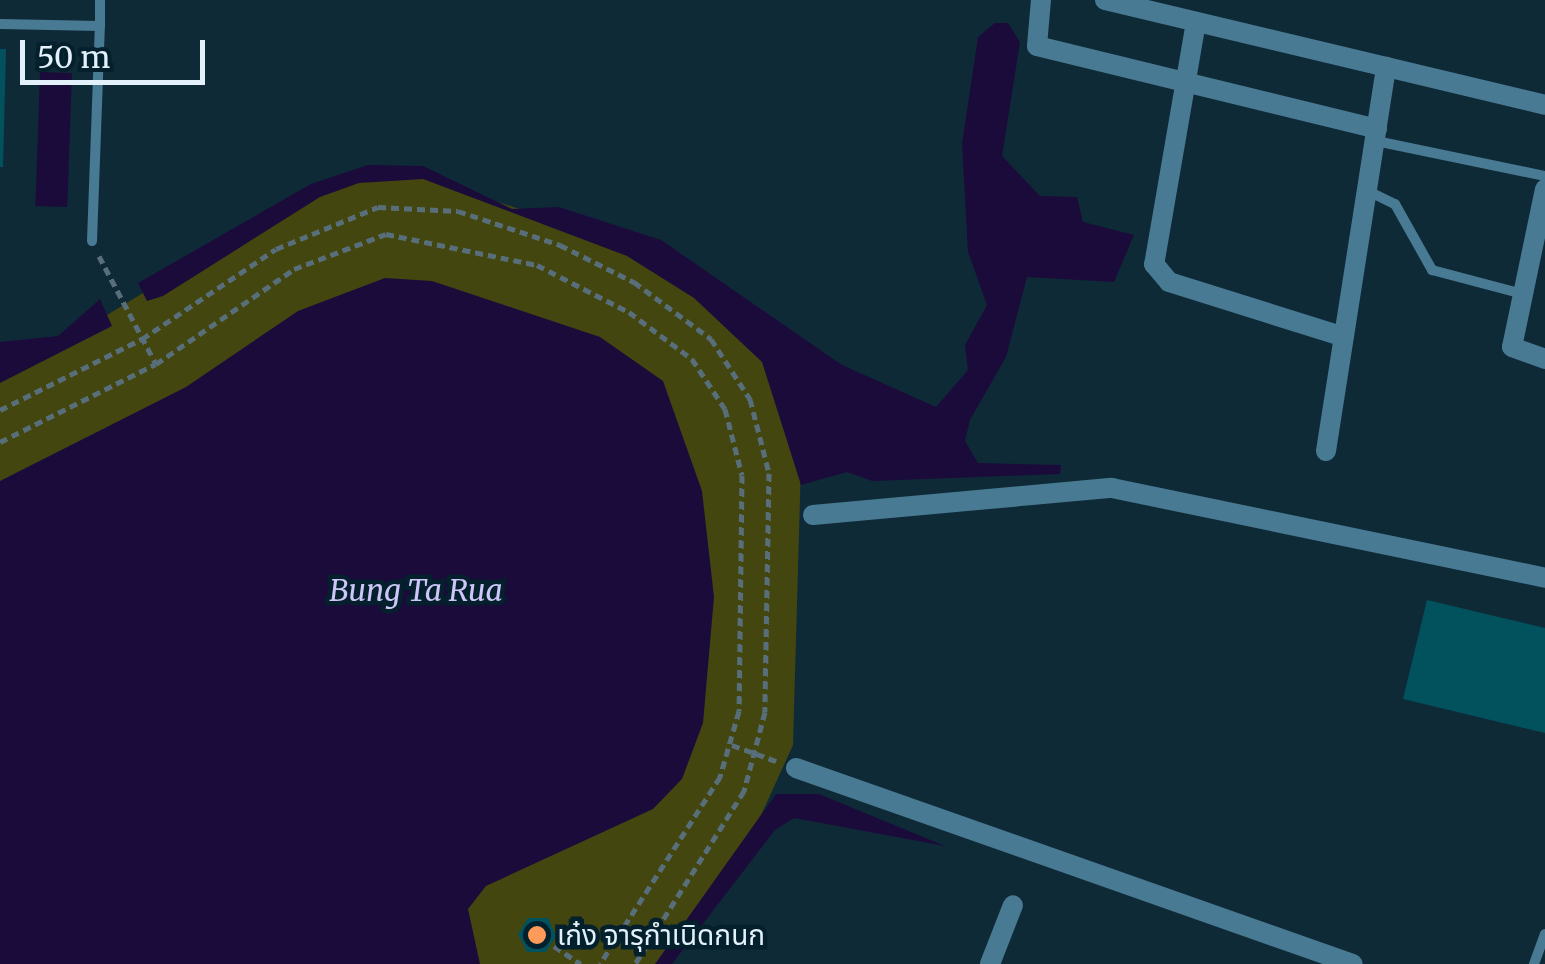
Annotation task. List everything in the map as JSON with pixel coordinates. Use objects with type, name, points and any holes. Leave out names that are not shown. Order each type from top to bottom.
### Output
[{"type":"street","points":[[1041,0],[1038,46],[1376,135]]},
{"type":"street","points":[[1105,0],[1545,105]]},
{"type":"street","points":[[1196,22],[1154,264],[1168,282],[1344,337]]},
{"type":"street","points":[[1326,451],[1386,67]]},
{"type":"street","points":[[1545,189],[1512,347],[1545,359]]},
{"type":"street","points":[[813,515],[1112,488],[1545,578]]},
{"type":"street","points":[[796,768],[1353,964]]},
{"type":"street","points":[[990,964],[1013,905]]},
{"type":"lane","points":[[92,241],[100,0]]},
{"type":"lane","points":[[0,24],[100,26]]},
{"type":"lane","points":[[1376,135],[1545,176]]},
{"type":"lane","points":[[1367,191],[1394,204],[1432,270],[1523,294]]},
{"type":"lane","points":[[1534,964],[1545,934]]},
{"type":"path","points":[[0,410],[142,340],[276,249],[378,207],[420,205],[518,229],[656,296],[734,369],[762,440],[772,513],[759,755],[725,827],[635,964]]},
{"type":"path","points":[[0,442],[156,364],[294,269],[386,234],[482,248],[630,312],[712,384],[736,446],[745,517],[732,745],[700,812],[600,964]]},
{"type":"path","points":[[92,241],[156,364]]},
{"type":"path","points":[[732,745],[796,768]]},
{"type":"path","points":[[554,946],[581,964]]},
{"type":"shaded area","name":"Bung Ta Rua","points":[[408,173],[643,249],[774,362],[801,462],[793,745],[751,837],[664,964],[0,964],[0,368],[99,320],[280,209],[344,179]]},
{"type":"water","points":[[995,23],[1008,23],[1020,42],[1002,156],[1040,196],[1077,197],[1083,222],[1134,235],[1114,282],[1027,277],[1006,357],[970,420],[965,441],[978,463],[1061,465],[1060,474],[872,481],[847,472],[801,485],[762,362],[694,298],[627,256],[423,179],[359,183],[320,197],[163,296],[147,301],[138,283],[311,184],[368,165],[423,166],[512,209],[559,207],[661,240],[842,365],[936,407],[968,370],[965,345],[987,305],[968,252],[962,144],[978,37]]},
{"type":"water","points":[[40,72],[72,73],[67,207],[35,206]]},
{"type":"water","name":"Bung Ta Rua","points":[[385,278],[432,281],[600,337],[663,381],[702,491],[714,597],[703,723],[682,779],[653,809],[486,886],[468,909],[480,964],[0,964],[0,481],[186,387],[298,311]]},
{"type":"water","points":[[100,299],[112,326],[0,383],[0,342],[58,336]]},
{"type":"water","points":[[776,794],[819,794],[945,846],[794,818],[775,830],[672,964],[655,964]]},
{"type":"building","points":[[0,49],[6,49],[3,167],[0,167]]},
{"type":"building","points":[[1427,600],[1545,628],[1545,733],[1403,699]]},
{"type":"building","name":"เก๋ง จารุกำเนิดกนก","points":[[528,918],[548,918],[556,936],[546,952],[527,952],[518,934]]},
{"type":"place","name":"เก๋ง จารุกำเนิดกนก","points":[[537,935]]}]
